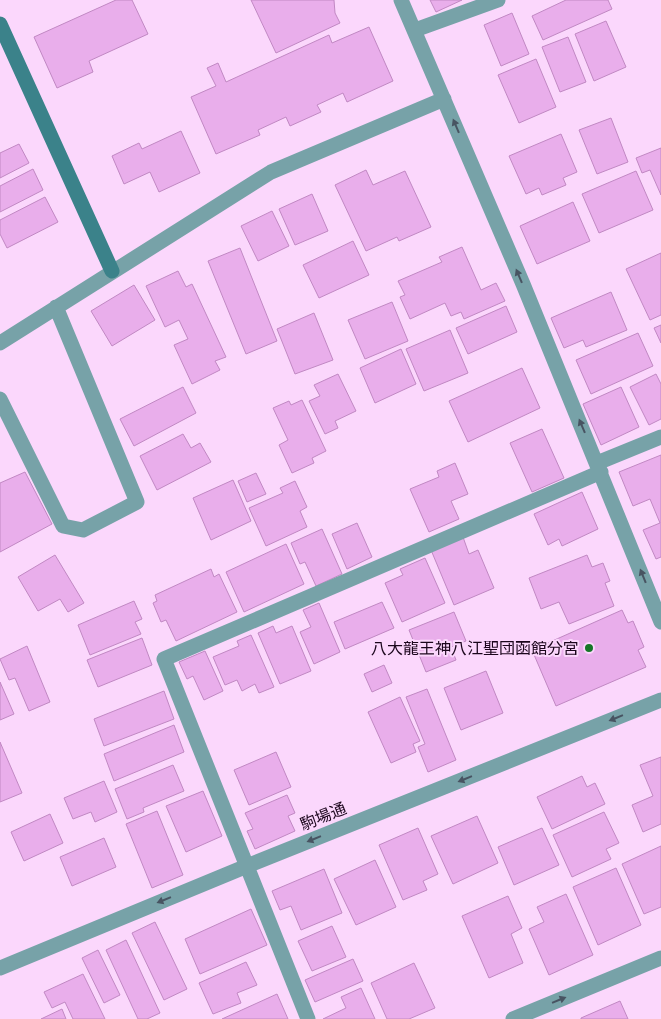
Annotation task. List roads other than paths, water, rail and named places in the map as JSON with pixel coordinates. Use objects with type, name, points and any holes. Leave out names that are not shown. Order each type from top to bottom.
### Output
[{"type":"street","points":[[401,0],[599,467],[661,622]]},
{"type":"street","points":[[415,30],[498,0]]},
{"type":"street","points":[[0,24],[112,271]]},
{"type":"street","points":[[0,343],[271,172],[444,99]]},
{"type":"street","points":[[0,399],[62,526],[83,530],[137,502],[56,307]]},
{"type":"street","points":[[308,1019],[164,659],[599,467],[661,437]]},
{"type":"street","name":"駒場通","points":[[0,968],[247,866],[661,700]]},
{"type":"street","points":[[513,1019],[661,958]]},
{"type":"place","name":"八大龍王神八江聖団函館分宮","points":[[589,648]]}]
